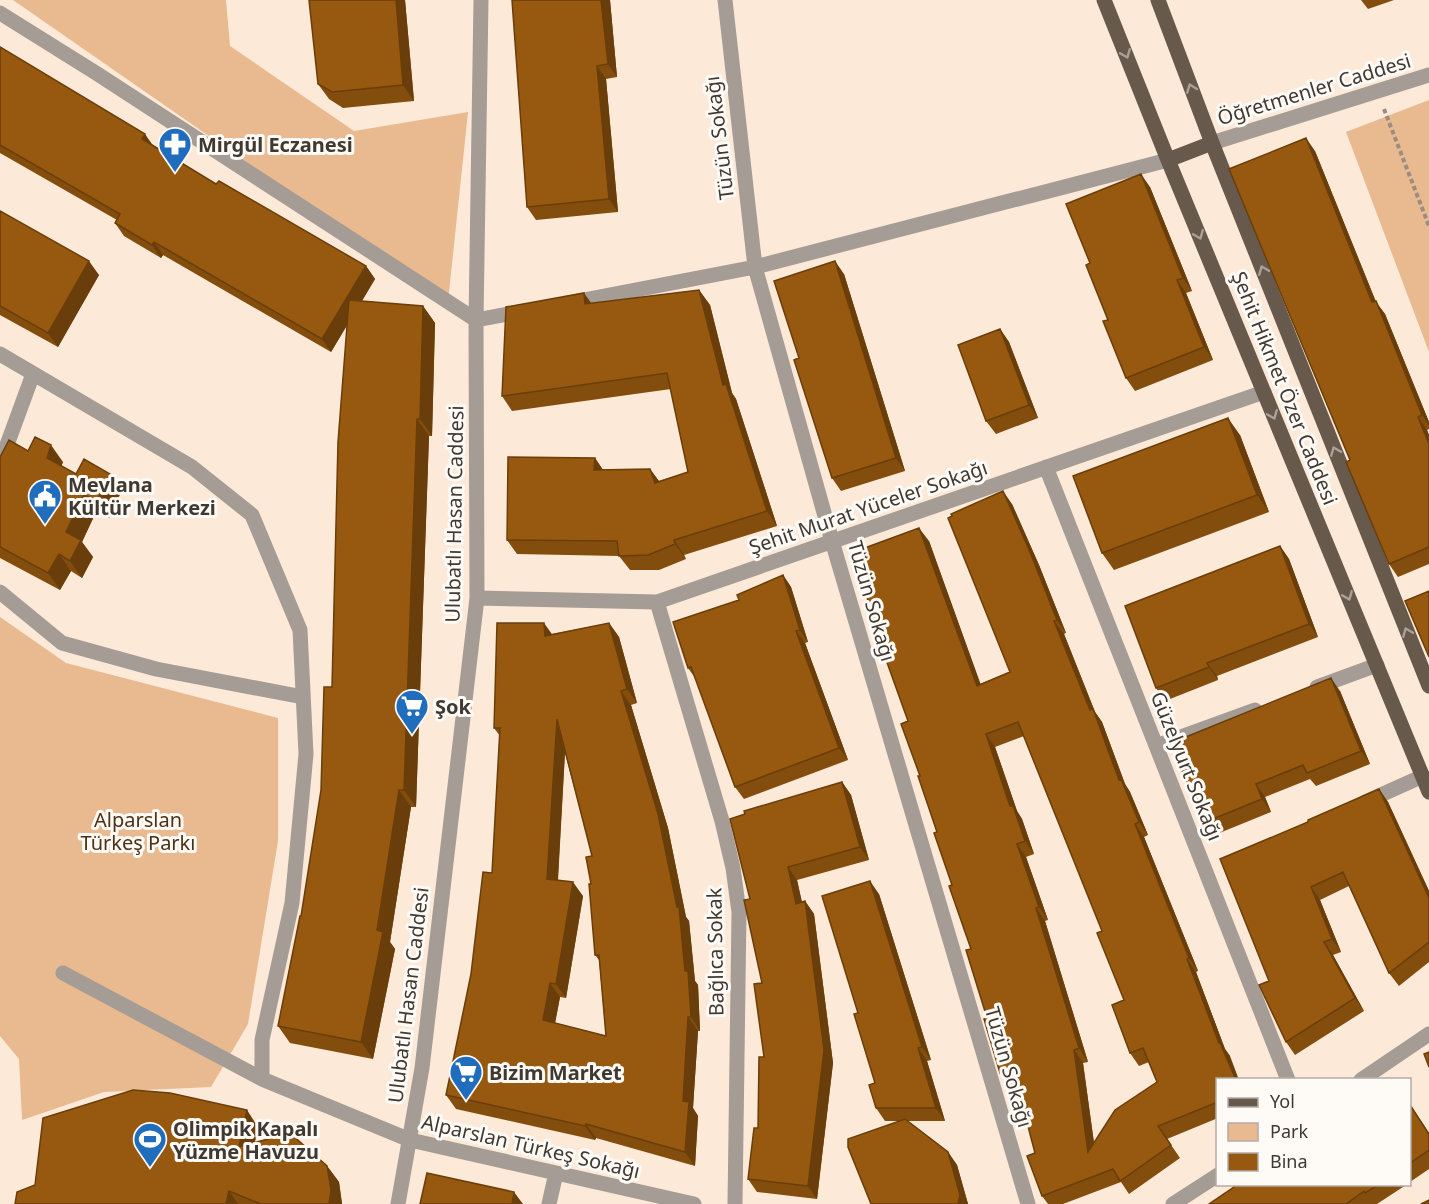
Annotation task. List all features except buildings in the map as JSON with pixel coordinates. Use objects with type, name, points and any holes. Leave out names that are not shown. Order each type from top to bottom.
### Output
[{"type":"main road","name":"Şehit Hikmet Özer Caddesi","points":[[1104,0],[1429,792]]},
{"type":"main road","name":"Şehit Hikmet Özer Caddesi","points":[[1158,0],[1212,143],[1429,686]]},
{"type":"main road","points":[[1168,160],[1212,143]]},
{"type":"street","name":"Ulubatlı Hasan Caddesi","points":[[398,1204],[422,1068],[477,598],[476,320],[481,0]]},
{"type":"street","name":"Tüzün Sokağı","points":[[725,0],[755,267],[832,542],[1028,1204]]},
{"type":"street","points":[[0,13],[476,320],[755,267],[1168,160]]},
{"type":"street","name":"Öğretmenler Caddesi","points":[[1212,143],[1429,75]]},
{"type":"street","points":[[0,354],[192,467],[252,515],[300,630],[306,754],[292,903],[262,1040],[262,1079]]},
{"type":"street","points":[[0,464],[33,374]]},
{"type":"street","name":"Şehit Murat Yüceler Sokağı","points":[[477,598],[657,602],[1264,392]]},
{"type":"street","name":"Güzelyurt Sokağı","points":[[1046,467],[1156,746],[1211,869],[1287,1078]]},
{"type":"street","points":[[0,592],[62,643],[156,669],[303,697]]},
{"type":"street","name":"Bağlıca Sokak","points":[[657,602],[722,821],[736,888],[739,912],[735,1204]]},
{"type":"street","points":[[1299,694],[1377,665]]},
{"type":"street","points":[[1156,746],[1266,706]]},
{"type":"street","points":[[1347,810],[1423,777]]},
{"type":"street","name":"Alparslan Türkeş Sokağı","points":[[63,974],[262,1079],[410,1140],[694,1204]]},
{"type":"street","points":[[1364,1078],[1429,1034]]},
{"type":"street","points":[[549,1204],[556,1173]]},
{"type":"street","points":[[1173,1204],[1216,1176]]},
{"type":"path","points":[[1377,91],[1429,226]]},
{"type":"green space","points":[[13,0],[226,0],[230,46],[354,131],[468,112],[448,302]]},
{"type":"green space","points":[[1429,100],[1429,352],[1346,132]]},
{"type":"green space","name":"Alparslan Türkeş Parkı","points":[[0,617],[66,663],[278,718],[278,841],[248,1024],[211,1087],[104,1092],[22,1120],[19,1059],[0,1036]]},
{"type":"place","name":"Mirgül Eczanesi","points":[[175,173]]},
{"type":"place","name":"Mevlana Kültür Merkezi","points":[[45,525]]},
{"type":"place","name":"Şok","points":[[412,735]]},
{"type":"place","name":"Bizim Market","points":[[466,1101]]},
{"type":"place","name":"Olimpik Kapalı Yüzme Havuzu","points":[[150,1168]]}]
